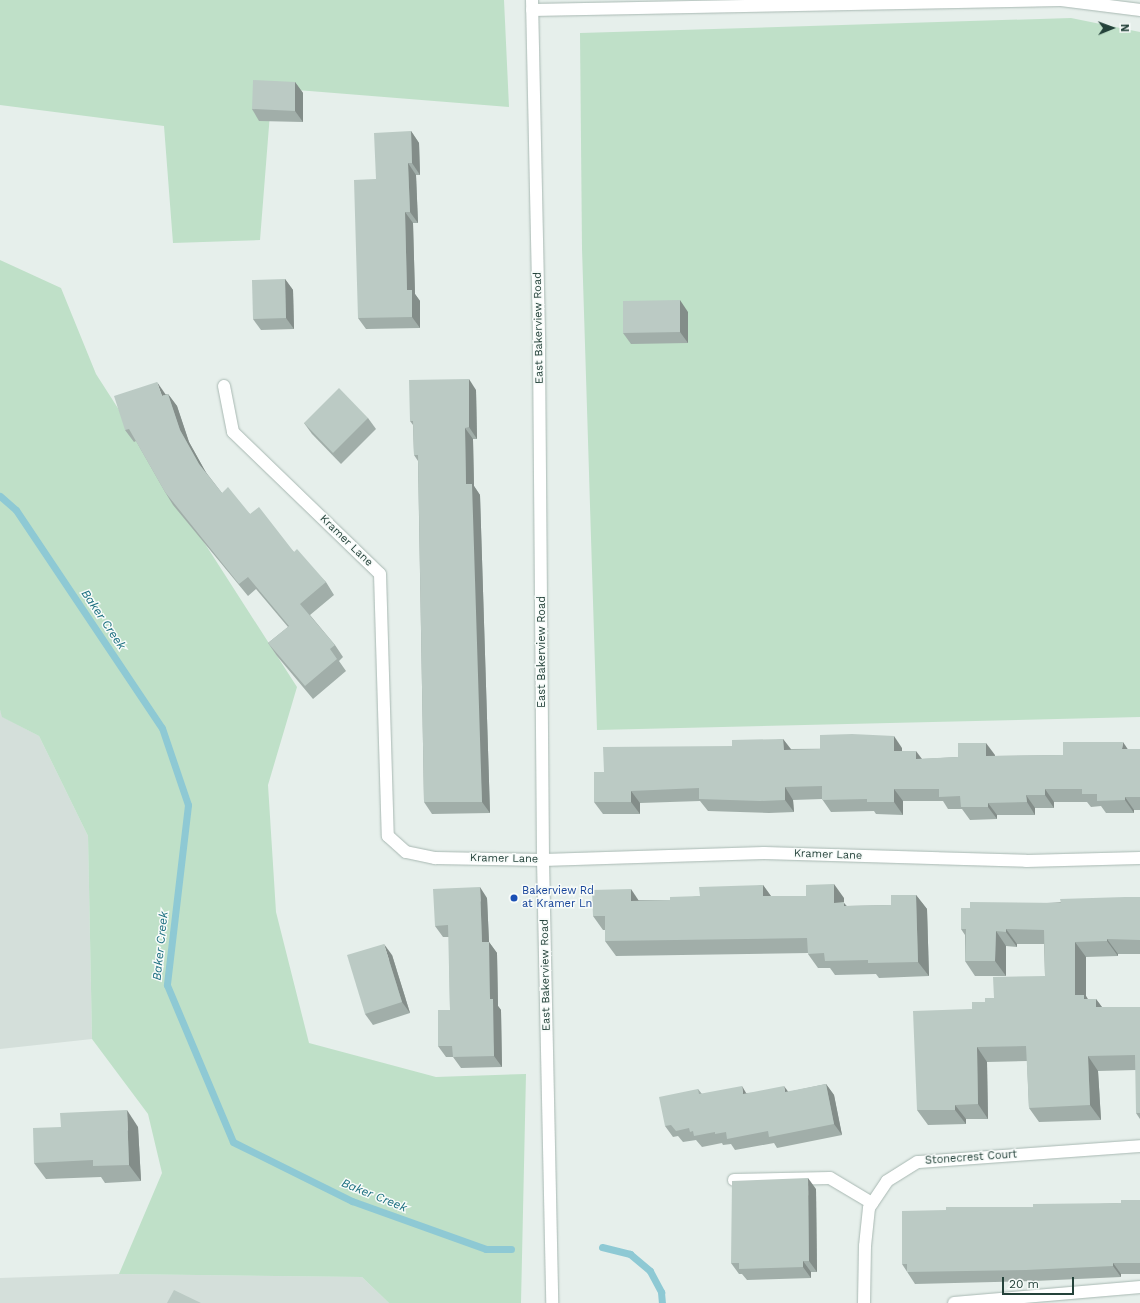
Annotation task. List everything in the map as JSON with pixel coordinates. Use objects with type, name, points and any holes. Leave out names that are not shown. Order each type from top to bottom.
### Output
[{"type":"street","points":[[532,5],[1061,0],[1140,10]]},
{"type":"street","name":"East Bakerview Road","points":[[532,5],[539,348],[544,860],[552,1303]]},
{"type":"street","name":"Kramer Lane","points":[[224,386],[233,432],[380,574],[388,836],[406,852],[435,858],[544,860],[764,853],[1026,861],[1140,858]]},
{"type":"street","name":"Stonecrest Court","points":[[864,1303],[865,1246],[869,1208],[887,1181],[918,1162],[1140,1146]]},
{"type":"street","points":[[734,1180],[830,1178],[872,1203]]},
{"type":"street","points":[[954,1303],[1140,1287]]},
{"type":"shaded area","points":[[0,710],[3,717],[39,736],[88,836],[92,1039],[0,1049]]},
{"type":"shaded area","points":[[119,1274],[362,1277],[389,1303],[0,1303],[0,1278]]},
{"type":"green space","points":[[0,0],[504,0],[509,107],[272,88],[260,240],[173,243],[164,126],[0,105]]},
{"type":"green space","points":[[1071,18],[1140,32],[1140,717],[597,730],[582,248],[580,33]]},
{"type":"green space","points":[[0,260],[61,288],[96,374],[297,687],[268,785],[276,912],[309,1043],[436,1077],[526,1074],[521,1303],[389,1303],[362,1277],[119,1274],[162,1173],[148,1114],[92,1039],[88,836],[39,736],[2,717],[0,710]]},
{"type":"building","points":[[253,80],[295,82],[295,111],[252,109]]},
{"type":"building","points":[[411,131],[412,163],[408,163],[410,212],[405,212],[407,290],[412,290],[412,317],[358,318],[354,180],[376,179],[374,133]]},
{"type":"building","points":[[285,279],[286,318],[253,319],[252,280]]},
{"type":"building","points":[[680,300],[680,332],[623,333],[623,301]]},
{"type":"building","points":[[469,379],[469,427],[465,428],[466,484],[472,484],[482,802],[424,802],[418,455],[414,455],[413,421],[410,421],[409,380]]},
{"type":"building","points":[[157,382],[162,396],[168,394],[180,430],[199,464],[222,493],[228,487],[250,514],[259,507],[294,552],[297,549],[326,582],[300,604],[335,645],[330,649],[337,659],[305,686],[268,643],[289,626],[248,577],[239,584],[165,492],[129,429],[125,430],[114,396]]},
{"type":"building","points":[[339,388],[368,418],[333,453],[304,423]]},
{"type":"building","points":[[852,734],[894,736],[894,751],[916,751],[916,759],[958,757],[958,743],[986,743],[986,756],[1063,755],[1063,742],[1123,742],[1122,749],[1140,749],[1140,797],[1125,797],[1125,800],[1097,801],[1097,794],[1082,794],[1082,789],[1045,789],[1045,795],[1026,795],[1027,802],[988,803],[988,807],[961,807],[960,796],[939,797],[939,789],[894,789],[894,802],[867,802],[867,799],[822,800],[822,786],[785,787],[785,800],[760,801],[699,799],[699,788],[631,791],[631,802],[594,802],[594,772],[604,772],[603,747],[732,746],[732,740],[783,739],[784,750],[820,749],[820,735]]},
{"type":"building","points":[[834,884],[834,903],[844,902],[844,906],[891,905],[891,895],[916,895],[918,962],[868,963],[868,960],[825,961],[824,953],[808,954],[807,938],[605,941],[605,916],[593,916],[592,890],[631,889],[631,901],[670,900],[670,897],[700,896],[699,887],[763,885],[763,896],[806,896],[806,885]]},
{"type":"building","points":[[480,887],[482,942],[489,942],[490,999],[493,999],[494,1056],[453,1057],[452,1046],[438,1046],[438,1010],[450,1010],[448,925],[435,926],[433,889]]},
{"type":"building","points":[[1140,897],[1140,940],[1107,939],[1107,941],[1075,942],[1075,995],[1084,995],[1084,999],[1096,999],[1096,1007],[1140,1007],[1140,1113],[1136,1113],[1135,1055],[1088,1056],[1090,1105],[1029,1108],[1026,1046],[977,1047],[978,1104],[955,1105],[955,1110],[917,1110],[913,1011],[972,1009],[972,1002],[985,1002],[985,998],[994,998],[993,977],[1045,976],[1044,930],[1006,929],[1006,932],[996,931],[995,961],[965,961],[966,929],[961,929],[961,908],[970,908],[970,902],[1061,903],[1060,899]]},
{"type":"building","points":[[384,944],[402,1002],[365,1014],[347,955]]},
{"type":"building","points":[[826,1084],[834,1124],[769,1137],[768,1131],[727,1139],[726,1132],[715,1134],[715,1132],[694,1136],[693,1131],[690,1132],[689,1128],[676,1131],[671,1125],[665,1126],[659,1097],[698,1089],[699,1094],[742,1086],[743,1094],[784,1086],[785,1092]]},
{"type":"building","points":[[127,1110],[129,1165],[93,1166],[93,1160],[34,1163],[33,1128],[61,1127],[60,1113]]},
{"type":"building","points":[[808,1178],[809,1261],[803,1261],[803,1267],[739,1269],[739,1263],[731,1263],[732,1181]]},
{"type":"building","points":[[1121,1200],[1140,1200],[1140,1263],[1113,1263],[1113,1266],[1026,1270],[907,1272],[907,1264],[902,1264],[902,1211],[946,1210],[946,1207],[1033,1207],[1033,1204],[1121,1203]]},
{"type":"building","points":[[174,1290],[201,1303],[167,1303]]},
{"type":"waterway","name":"Baker Creek","points":[[0,496],[16,510],[162,728],[188,805],[167,985],[233,1142],[352,1201],[486,1249],[511,1249]]},
{"type":"waterway","name":"Baker Creek","points":[[602,1247],[630,1254],[650,1271],[661,1292],[662,1303]]},
{"type":"place","name":"Bakerview Rd at Kramer Ln","points":[[514,898]]}]
